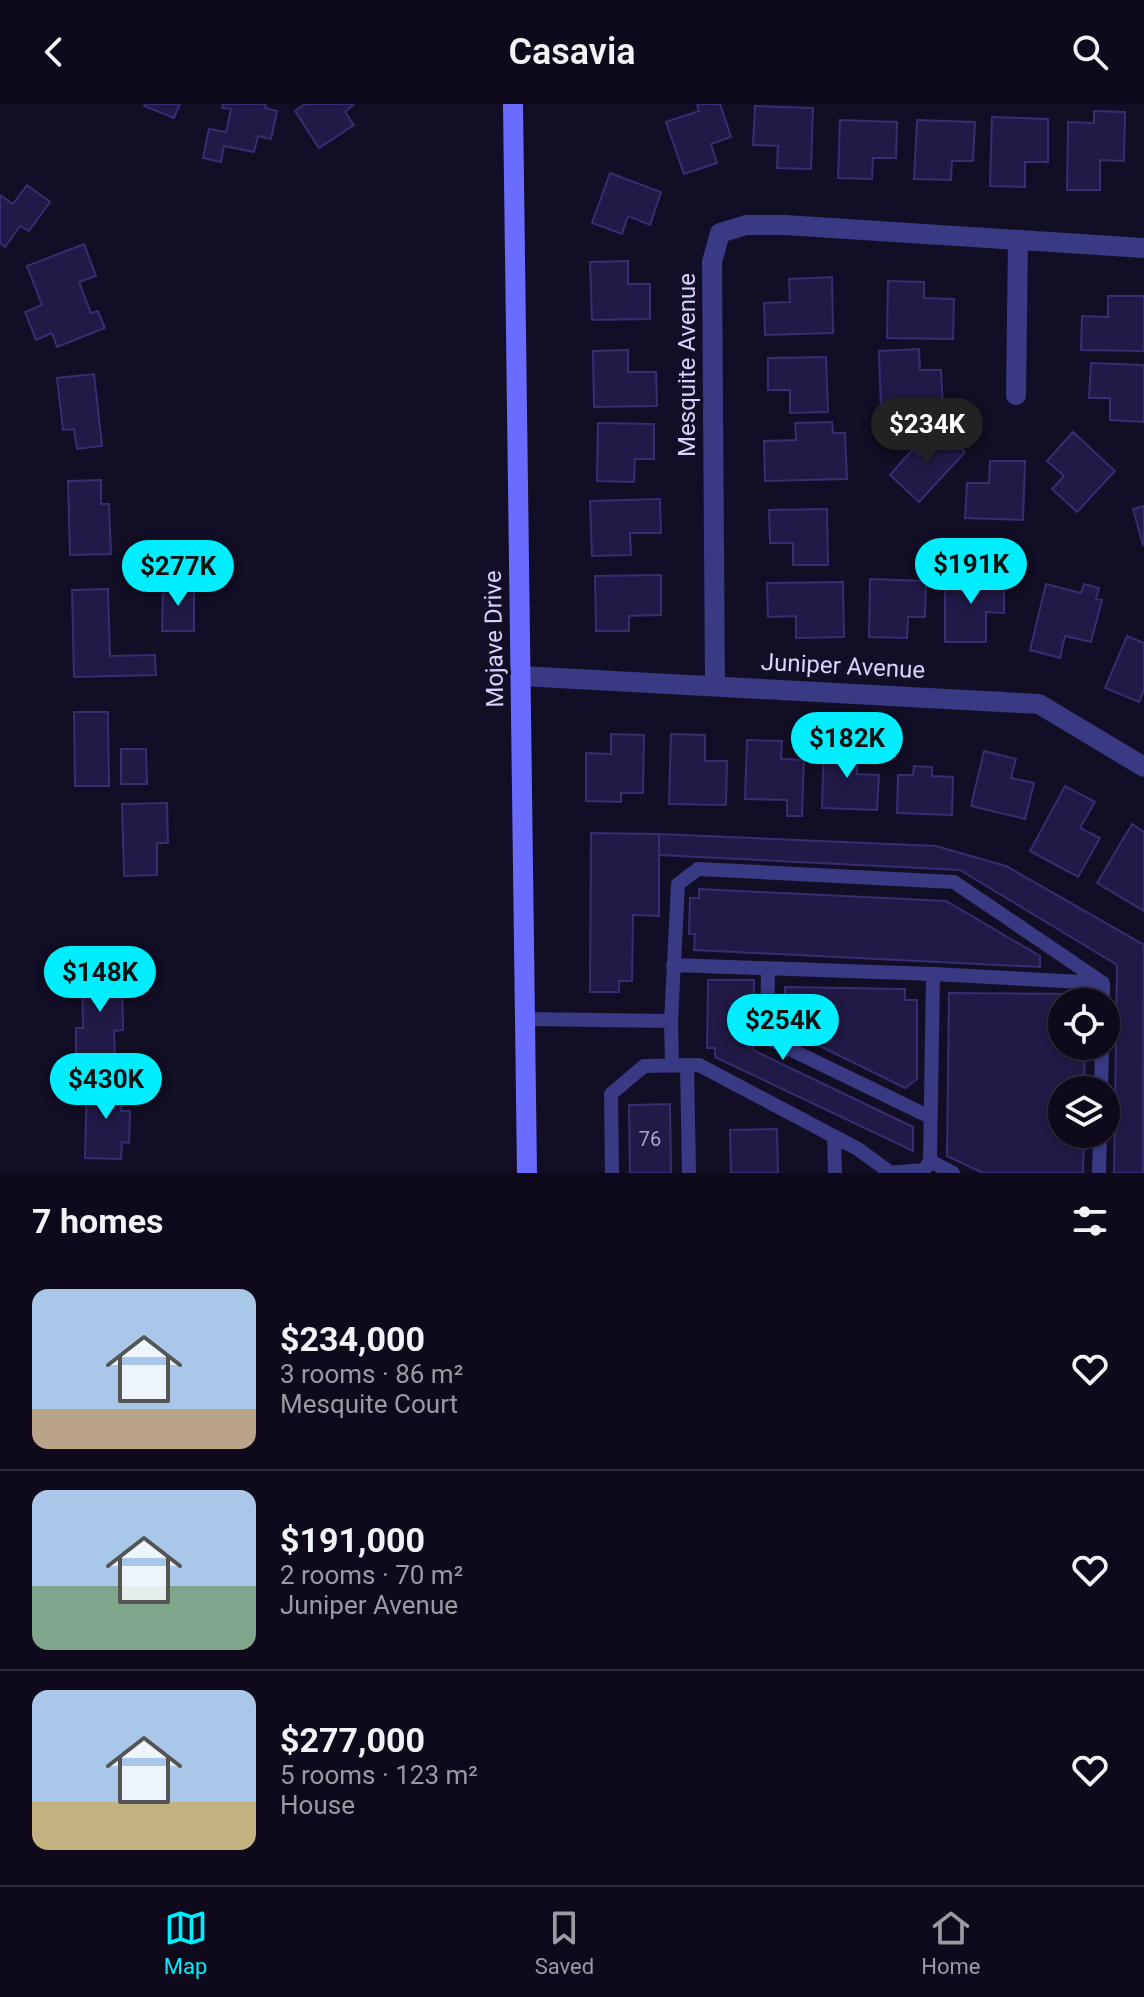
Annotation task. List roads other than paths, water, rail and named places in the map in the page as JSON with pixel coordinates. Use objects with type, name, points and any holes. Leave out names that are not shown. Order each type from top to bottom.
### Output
[{"type":"main road","name":"Mojave Drive","points":[[513,104],[527,1173]]},
{"type":"street","name":"Mesquite Avenue","points":[[715,685],[712,262],[720,233],[746,225],[785,225],[1144,248]]},
{"type":"street","points":[[1016,395],[1018,240]]},
{"type":"street","name":"Juniper Avenue","points":[[521,676],[1039,704],[1144,767]]},
{"type":"lane","points":[[689,1173],[680,1065],[671,1021],[678,884],[698,869],[954,882],[1103,983]]},
{"type":"lane","points":[[673,965],[1103,983]]},
{"type":"lane","points":[[768,968],[767,1038],[930,1117]]},
{"type":"lane","points":[[612,1173],[611,1094],[644,1066],[680,1065],[699,1065],[858,1149],[888,1172],[924,1170],[930,1161],[933,974]]},
{"type":"lane","points":[[1103,983],[1103,988]]},
{"type":"lane","points":[[526,1019],[671,1021]]},
{"type":"lane","points":[[834,1136],[835,1173]]},
{"type":"lane","points":[[1099,1173],[1100,1148]]},
{"type":"lane","points":[[930,1161],[953,1173]]}]
